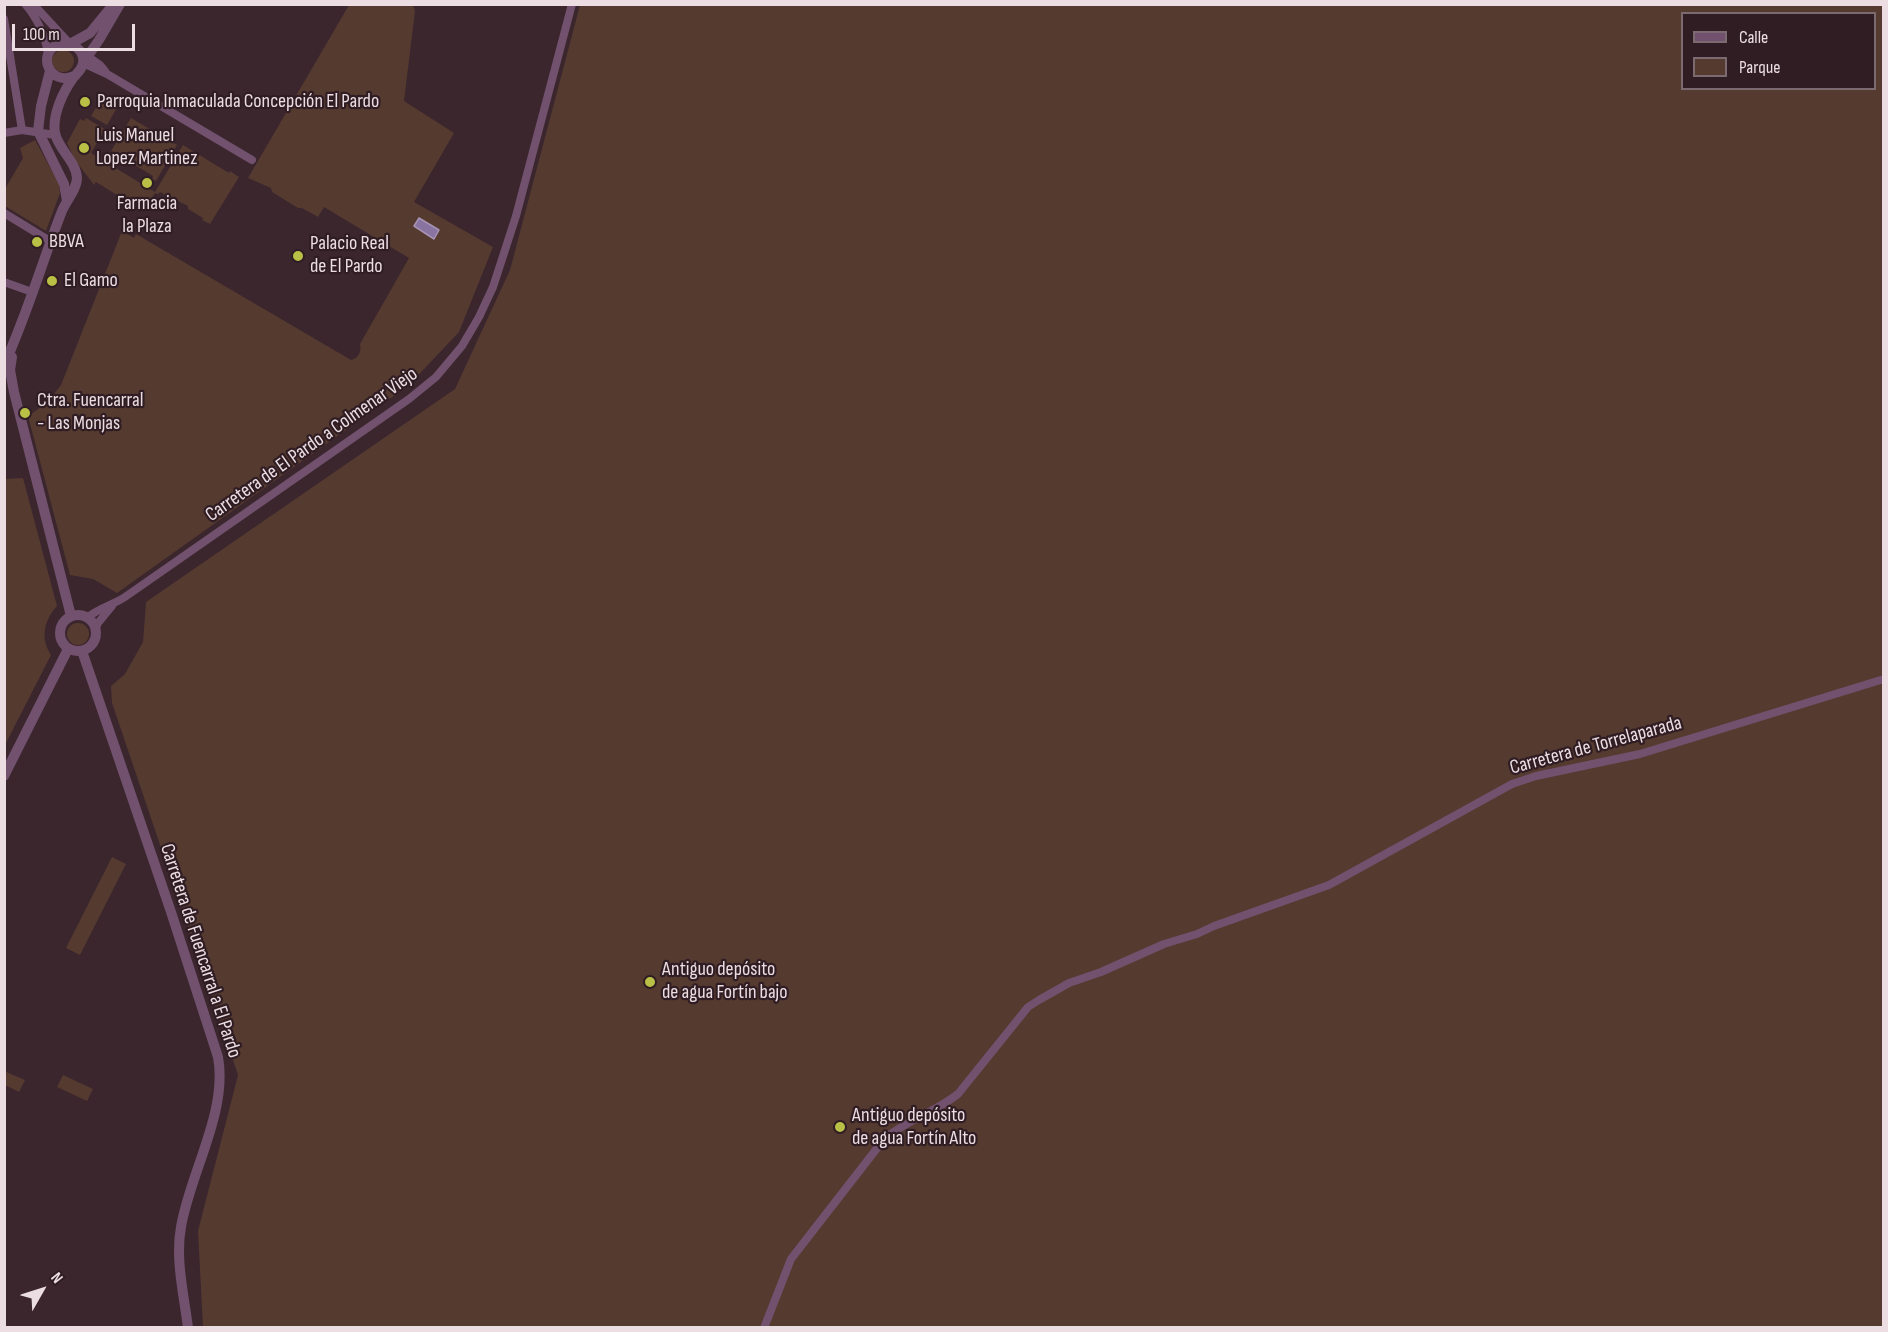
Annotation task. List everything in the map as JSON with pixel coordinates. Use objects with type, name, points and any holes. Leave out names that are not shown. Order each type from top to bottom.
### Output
[{"type":"street","points":[[25,4],[39,24],[45,39],[50,71],[41,106],[38,131],[68,192]]},
{"type":"street","points":[[33,4],[70,44],[107,74],[252,160]]},
{"type":"street","points":[[48,54],[56,45],[70,44],[90,33],[113,4]]},
{"type":"street","points":[[71,616],[6,371],[68,192],[77,179],[74,168],[55,135],[55,121],[59,105],[74,76],[81,68],[84,57],[120,4]]},
{"type":"street","name":"Carretera de El Pardo a Colmenar Viejo","points":[[114,604],[409,399],[436,377],[462,346],[479,317],[496,276],[516,216],[572,4]]},
{"type":"street","points":[[4,19],[22,130]]},
{"type":"street","points":[[50,71],[60,78],[74,76]]},
{"type":"street","points":[[4,133],[22,130],[55,135]]},
{"type":"street","points":[[4,213],[51,241]]},
{"type":"street","points":[[4,282],[32,292]]},
{"type":"street","points":[[4,385],[12,397]]},
{"type":"street","points":[[87,618],[92,613],[114,604]]},
{"type":"street","points":[[95,630],[114,604]]},
{"type":"street","points":[[80,615],[87,618],[95,630],[96,636],[93,644],[82,651],[68,649],[59,633],[62,624],[71,616],[80,615]]},
{"type":"street","points":[[4,776],[68,649]]},
{"type":"street","name":"Carretera de Fuencarral a El Pardo","points":[[82,651],[171,912],[220,1065],[218,1101],[182,1219],[180,1267],[188,1328]]},
{"type":"street","name":"Carretera de Torrelaparada","points":[[764,1328],[791,1259],[885,1138],[899,1126],[944,1104],[958,1094],[1028,1007],[1039,1000],[1069,984],[1164,944],[1329,885],[1512,784],[1536,776],[1640,754],[1884,679]]},
{"type":"green space","points":[[349,5],[413,5],[415,11],[404,101],[454,133],[414,202],[493,247],[459,332],[409,385],[117,593],[93,579],[70,575],[28,416],[47,403],[61,385],[122,231],[134,238],[136,234],[351,360],[359,354],[360,344],[409,258],[324,207],[318,217],[272,192],[271,188],[248,178]]},
{"type":"green space","points":[[580,5],[1883,5],[1883,1327],[203,1327],[198,1231],[238,1075],[112,703],[111,686],[125,674],[143,642],[146,602],[455,389],[510,270]]},
{"type":"green space","points":[[63,50],[71,53],[74,61],[71,69],[63,72],[55,69],[52,61],[55,53]]},
{"type":"green space","points":[[103,96],[118,106],[107,125],[91,116]]},
{"type":"green space","points":[[86,118],[105,129],[91,153],[155,192],[183,145],[239,177],[210,224],[188,209],[188,206],[160,192],[155,193],[143,211],[96,182],[94,185],[75,160],[67,143],[80,119],[84,121]]},
{"type":"green space","points":[[131,118],[177,145],[156,181],[152,179],[153,176],[111,151]]},
{"type":"green space","points":[[35,140],[59,184],[60,193],[46,231],[5,206],[5,189],[23,158],[20,148]]},
{"type":"green space","points":[[23,478],[57,606],[49,617],[45,629],[45,642],[51,655],[5,745],[5,479]]},
{"type":"green space","points":[[78,623],[86,626],[89,634],[86,642],[78,645],[70,642],[67,634],[70,626]]},
{"type":"green space","points":[[112,857],[126,864],[80,955],[66,948]]},
{"type":"green space","points":[[4,1071],[25,1080],[19,1092],[5,1085]]},
{"type":"green space","points":[[63,1075],[93,1089],[87,1101],[57,1087]]},
{"type":"shaded area","points":[[419,218],[439,230],[434,239],[414,226]]},
{"type":"place","name":"Parroquia Inmaculada Concepción El Pardo","points":[[85,102]]},
{"type":"place","name":"Luis Manuel Lopez Martinez","points":[[84,148]]},
{"type":"place","name":"Farmacia la Plaza","points":[[147,183]]},
{"type":"place","name":"BBVA","points":[[37,242]]},
{"type":"place","name":"Palacio Real de El Pardo","points":[[298,256]]},
{"type":"place","name":"El Gamo","points":[[52,281]]},
{"type":"place","name":"Ctra. Fuencarral - Las Monjas","points":[[25,413]]},
{"type":"place","name":"Antiguo depósito de agua Fortín bajo","points":[[650,982]]},
{"type":"place","name":"Antiguo depósito de agua Fortín Alto","points":[[840,1127]]}]
